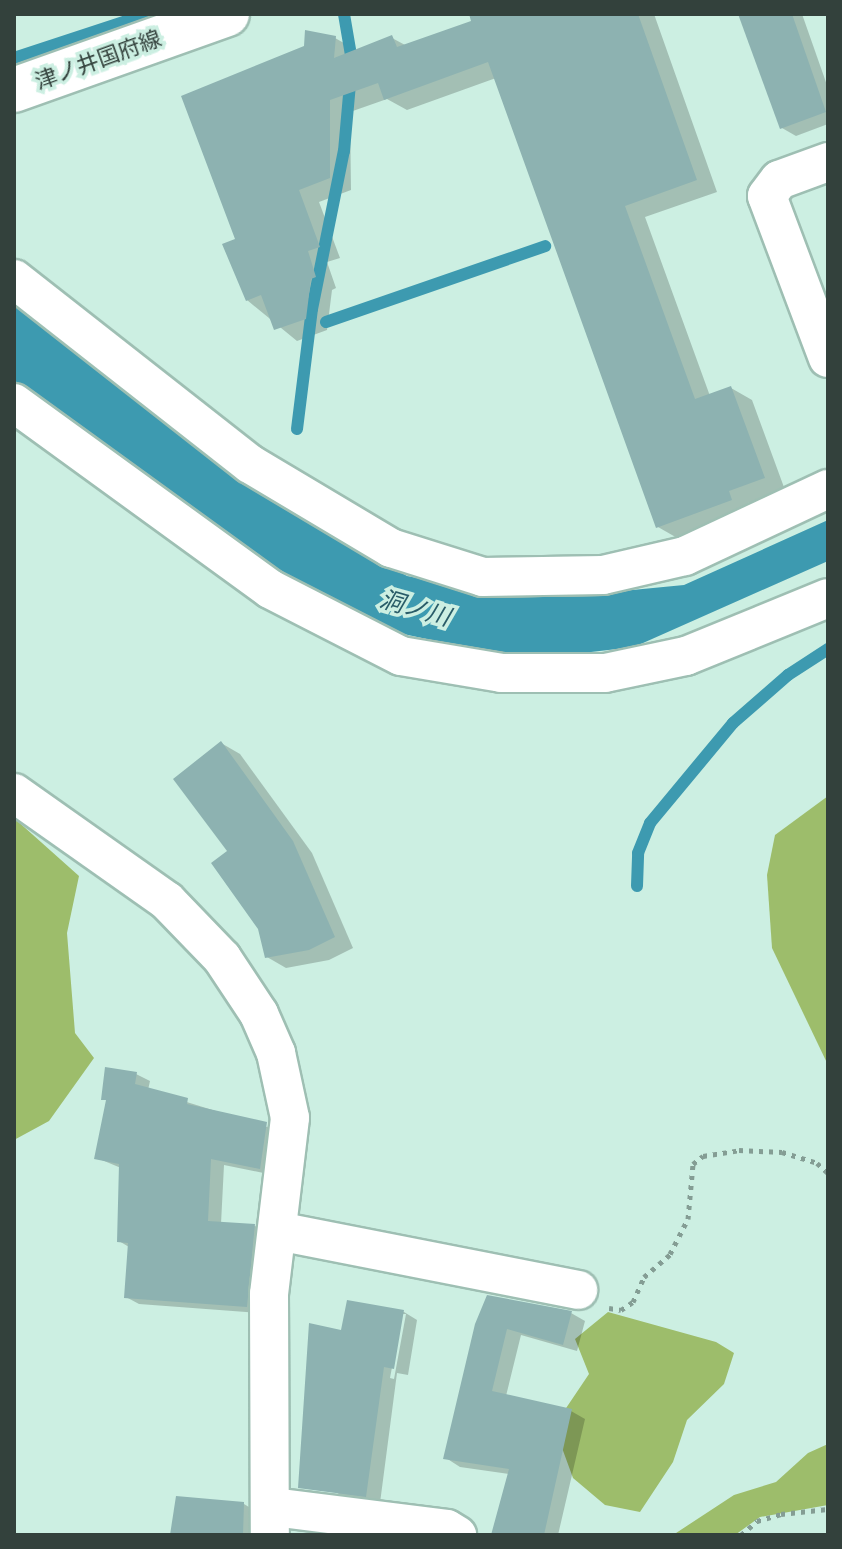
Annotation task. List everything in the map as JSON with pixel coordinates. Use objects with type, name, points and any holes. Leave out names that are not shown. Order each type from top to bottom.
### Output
[{"type":"main road","name":"津ノ井国府線","points":[[14,90],[227,14]]},
{"type":"street","points":[[828,162],[779,180],[767,196],[828,358]]},
{"type":"street","points":[[14,279],[250,464],[391,548],[483,577],[603,575],[685,556],[828,489]]},
{"type":"street","points":[[14,403],[270,589],[401,656],[501,673],[605,673],[701,651],[828,598]]},
{"type":"street","points":[[14,793],[167,901],[222,958],[259,1014],[276,1053],[290,1118],[267,1338],[272,1521],[447,1529],[457,1535]]},
{"type":"street","points":[[278,1231],[578,1290]]},
{"type":"path","points":[[578,1290],[600,1307],[621,1310],[633,1302],[644,1277],[670,1254],[688,1219],[693,1164],[703,1156],[739,1150],[782,1152],[817,1163],[828,1173]]},
{"type":"path","points":[[741,1535],[757,1521],[781,1514],[828,1509]]},
{"type":"green space","points":[[828,796],[828,1065],[772,948],[767,875],[775,835]]},
{"type":"green space","points":[[14,818],[79,876],[67,933],[75,1033],[94,1058],[49,1121],[14,1140]]},
{"type":"green space","points":[[608,1312],[716,1342],[734,1353],[724,1384],[687,1420],[673,1462],[640,1512],[605,1505],[573,1478],[554,1426],[589,1374],[575,1339]]},
{"type":"green space","points":[[828,1444],[828,1505],[760,1517],[735,1535],[673,1535],[734,1495],[776,1482],[808,1453]]},
{"type":"water","name":"洞ノ川","points":[[14,301],[264,495],[407,576],[497,593],[591,594],[684,585],[828,520],[828,561],[634,647],[548,657],[482,651],[385,630],[248,555],[14,380]]},
{"type":"building","points":[[469,14],[638,14],[697,180],[625,206],[695,399],[731,386],[765,478],[729,491],[732,500],[656,528],[488,62],[384,100],[378,83],[330,100],[330,178],[299,190],[320,247],[308,251],[316,277],[311,279],[306,319],[274,330],[261,295],[246,301],[222,244],[235,239],[181,96],[304,46],[305,30],[336,36],[334,58],[392,35],[397,47],[471,21]]},
{"type":"building","points":[[738,14],[792,14],[826,112],[780,129]]},
{"type":"building","points":[[221,741],[293,841],[335,937],[309,950],[265,958],[258,929],[211,863],[227,851],[173,779]]},
{"type":"building","points":[[105,1067],[137,1072],[135,1084],[188,1098],[187,1104],[267,1122],[260,1169],[211,1159],[208,1221],[255,1224],[247,1307],[124,1298],[128,1243],[117,1242],[119,1164],[94,1159],[106,1100],[101,1100]]},
{"type":"building","points":[[487,1295],[572,1311],[563,1345],[507,1329],[492,1391],[572,1409],[544,1535],[491,1535],[509,1469],[443,1459],[475,1324]]},
{"type":"building","points":[[347,1300],[404,1310],[394,1369],[384,1367],[366,1497],[298,1488],[309,1323],[341,1330]]},
{"type":"building","points":[[176,1496],[244,1502],[243,1535],[170,1535]]},
{"type":"waterway","points":[[14,58],[148,14]]},
{"type":"waterway","points":[[297,429],[312,309],[344,151],[352,61],[344,14]]},
{"type":"waterway","points":[[326,322],[545,246]]},
{"type":"waterway","points":[[637,886],[638,853],[650,823],[733,723],[788,675],[828,649]]}]
